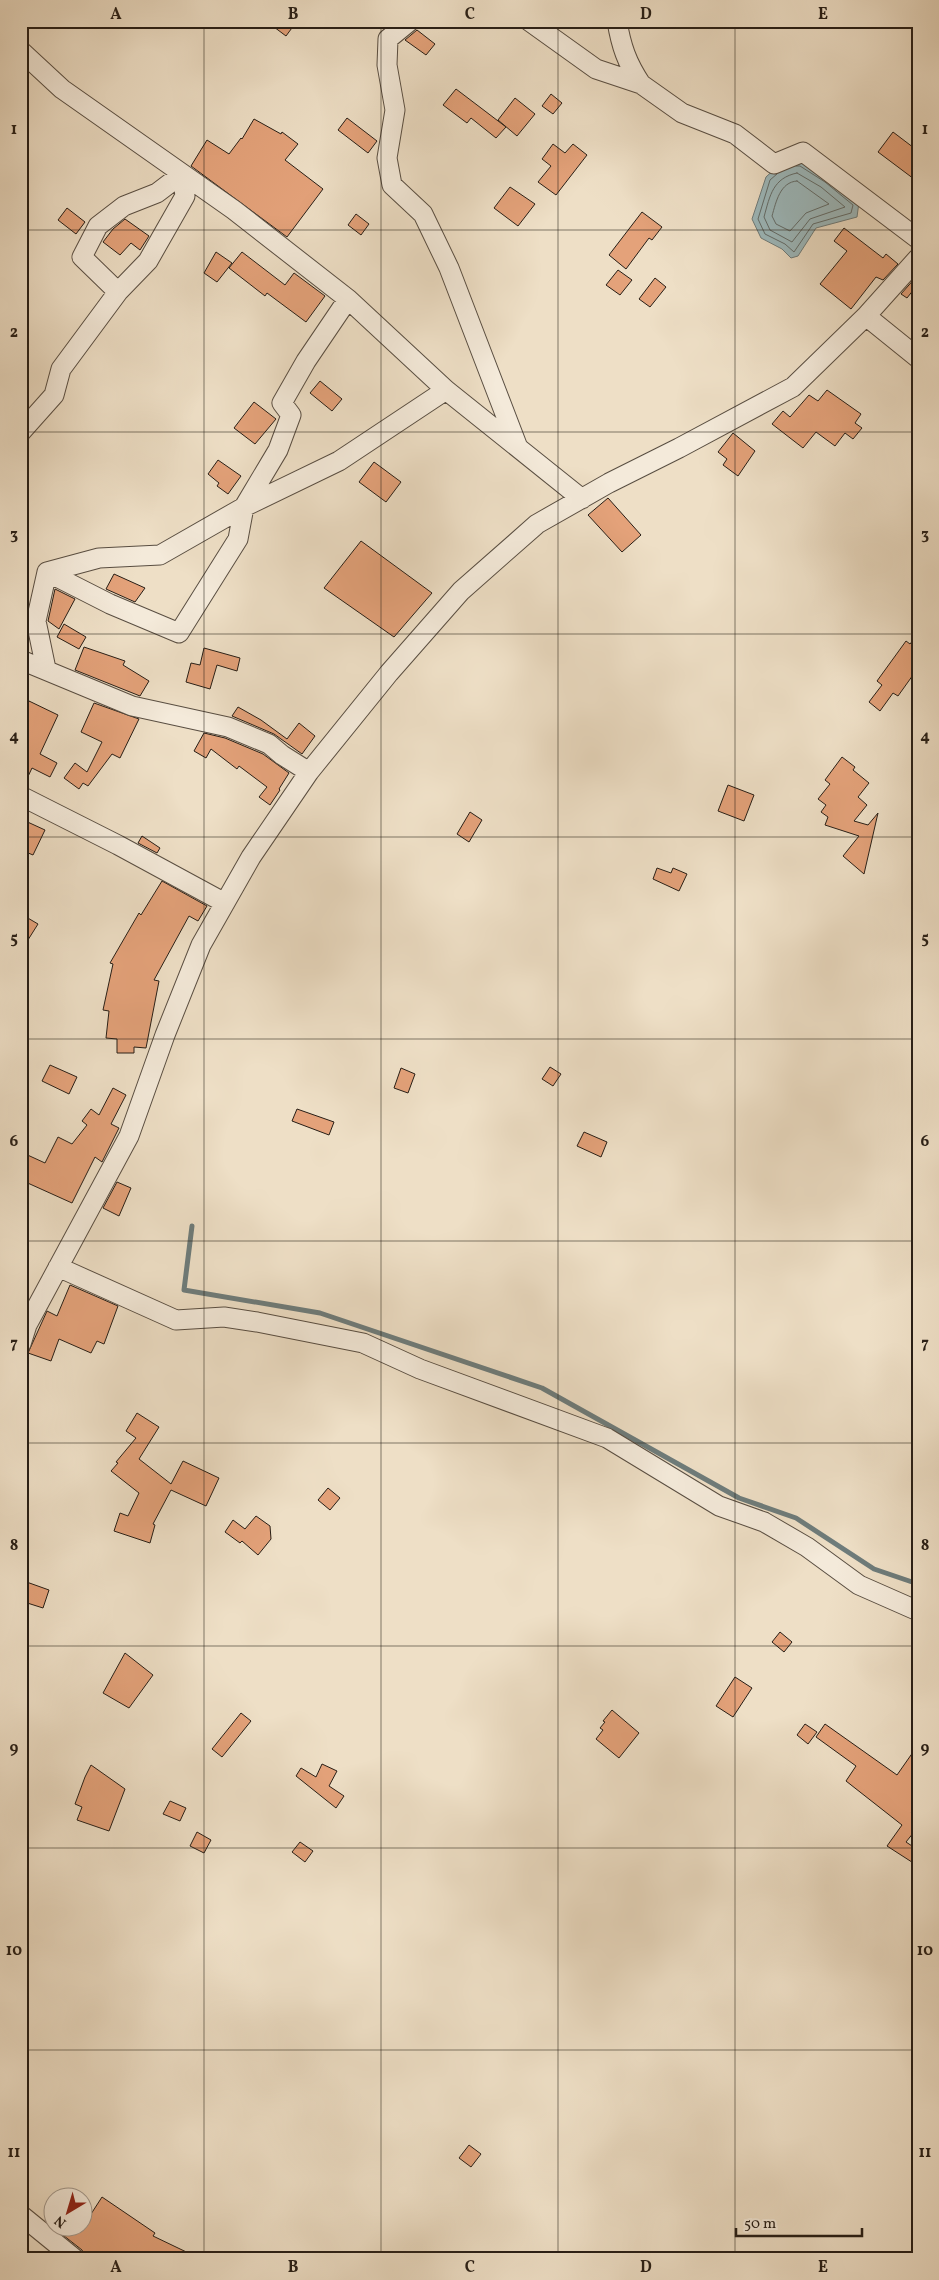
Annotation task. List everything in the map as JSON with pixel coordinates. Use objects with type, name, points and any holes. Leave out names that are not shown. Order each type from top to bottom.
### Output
[{"type":"street","points":[[410,21],[388,39],[387,65],[395,110],[387,158],[392,185],[423,214],[449,268],[518,447]]},
{"type":"street","points":[[529,21],[596,70],[641,84],[682,113],[736,134],[774,164],[803,152],[918,239]]},
{"type":"street","points":[[617,21],[621,45],[629,66],[641,84]]},
{"type":"street","points":[[21,51],[62,89],[234,210],[348,299],[446,390],[582,498]]},
{"type":"street","points":[[21,432],[54,395],[61,369],[118,292],[148,261],[184,196],[182,174]]},
{"type":"street","points":[[118,292],[82,257],[98,226],[124,206],[157,193],[182,174]]},
{"type":"street","points":[[21,1344],[27,1325],[129,1136],[165,1035],[201,945],[251,857],[309,772],[390,673],[461,591],[537,524],[582,498],[793,387],[866,316],[918,258]]},
{"type":"street","points":[[46,572],[110,604],[179,633],[238,539],[244,507],[278,450],[291,415],[282,403],[306,361],[348,299]]},
{"type":"street","points":[[866,316],[918,358]]},
{"type":"street","points":[[46,572],[99,558],[160,555],[244,507],[339,461],[446,390]]},
{"type":"street","points":[[46,572],[36,621],[46,668]]},
{"type":"street","points":[[21,660],[46,668],[132,706],[228,727],[270,744],[282,755],[309,772]]},
{"type":"street","points":[[21,796],[118,845],[225,903]]},
{"type":"street","points":[[58,1268],[176,1320],[224,1317],[363,1343],[420,1369],[607,1438],[719,1506],[764,1522],[807,1547],[859,1585],[918,1612]]},
{"type":"street","points":[[21,2215],[75,2259]]},
{"type":"water","points":[[800,160],[859,202],[857,217],[816,228],[798,256],[791,258],[782,249],[761,238],[752,219],[766,177],[779,165]]},
{"type":"building","points":[[266,21],[297,21],[286,36]]},
{"type":"building","points":[[417,30],[435,44],[426,55],[405,40]]},
{"type":"building","points":[[456,89],[506,127],[496,138],[471,118],[467,123],[443,105]]},
{"type":"building","points":[[551,94],[562,103],[553,114],[542,106]]},
{"type":"building","points":[[515,98],[535,114],[517,136],[498,120]]},
{"type":"building","points":[[347,118],[377,141],[368,153],[338,130]]},
{"type":"building","points":[[254,119],[281,134],[282,132],[298,144],[285,160],[323,189],[287,237],[191,166],[207,140],[229,154],[242,139]]},
{"type":"building","points":[[893,132],[918,151],[918,182],[878,152]]},
{"type":"building","points":[[553,144],[565,153],[573,144],[587,155],[556,195],[538,182],[551,166],[542,159]]},
{"type":"building","points":[[510,187],[535,204],[518,226],[494,208]]},
{"type":"building","points":[[67,208],[85,222],[76,234],[58,220]]},
{"type":"building","points":[[642,212],[662,227],[652,240],[649,238],[626,269],[609,255]]},
{"type":"building","points":[[356,214],[369,224],[361,235],[348,225]]},
{"type":"building","points":[[125,219],[149,236],[140,250],[131,243],[120,255],[103,242],[113,229]]},
{"type":"building","points":[[844,228],[883,258],[886,254],[898,264],[883,280],[876,277],[851,309],[820,284],[847,251],[834,241]]},
{"type":"building","points":[[216,252],[232,263],[217,282],[204,273]]},
{"type":"building","points":[[242,252],[285,285],[294,273],[325,296],[306,322],[267,293],[265,296],[229,268]]},
{"type":"building","points":[[618,270],[632,280],[620,295],[606,285]]},
{"type":"building","points":[[916,277],[918,284],[907,298],[901,294]]},
{"type":"building","points":[[655,278],[666,287],[650,307],[639,299]]},
{"type":"building","points":[[320,381],[342,399],[332,411],[310,393]]},
{"type":"building","points":[[827,390],[861,414],[855,423],[862,428],[853,439],[845,433],[835,446],[816,432],[803,448],[772,424],[783,411],[790,417],[809,395],[818,401]]},
{"type":"building","points":[[254,402],[276,419],[255,444],[234,428]]},
{"type":"building","points":[[733,433],[755,451],[738,476],[723,465],[727,459],[718,452]]},
{"type":"building","points":[[218,460],[241,476],[228,494],[217,486],[219,483],[208,474]]},
{"type":"building","points":[[374,462],[401,482],[386,502],[359,482]]},
{"type":"building","points":[[608,498],[641,535],[622,552],[588,515]]},
{"type":"building","points":[[361,541],[432,593],[394,637],[324,588]]},
{"type":"building","points":[[114,574],[145,588],[135,602],[106,589]]},
{"type":"building","points":[[55,589],[75,599],[59,629],[48,621]]},
{"type":"building","points":[[64,624],[86,637],[79,649],[57,637]]},
{"type":"building","points":[[918,634],[918,668],[898,696],[893,693],[880,711],[869,702],[882,685],[877,681],[906,641],[910,644]]},
{"type":"building","points":[[84,647],[125,661],[123,665],[149,681],[140,696],[75,670]]},
{"type":"building","points":[[204,648],[240,658],[237,671],[217,665],[210,689],[186,682],[191,663],[200,665]]},
{"type":"building","points":[[29,701],[58,715],[40,754],[57,763],[50,777],[32,768],[24,785],[21,785],[21,719]]},
{"type":"building","points":[[94,703],[139,719],[120,758],[112,754],[88,786],[83,783],[79,789],[64,778],[75,763],[87,772],[102,742],[81,732]]},
{"type":"building","points":[[238,707],[261,720],[287,739],[299,723],[315,736],[302,754],[274,734],[232,716]]},
{"type":"building","points":[[204,733],[225,738],[263,754],[289,773],[270,805],[259,797],[267,787],[239,766],[237,769],[211,749],[206,758],[194,751]]},
{"type":"building","points":[[842,757],[855,767],[853,770],[869,783],[858,797],[867,805],[854,821],[868,825],[878,813],[864,874],[843,856],[859,836],[825,825],[828,817],[821,812],[826,805],[818,799],[830,784],[825,780]]},
{"type":"building","points":[[728,785],[754,795],[744,821],[718,811]]},
{"type":"building","points":[[470,812],[482,820],[469,842],[457,834]]},
{"type":"building","points":[[21,819],[45,830],[33,855],[21,850]]},
{"type":"building","points":[[142,836],[160,848],[157,853],[138,843]]},
{"type":"building","points":[[657,868],[671,873],[673,868],[687,874],[679,891],[653,879]]},
{"type":"building","points":[[162,881],[207,906],[198,921],[189,916],[154,980],[159,981],[146,1048],[134,1047],[134,1053],[117,1053],[117,1039],[106,1038],[109,1011],[103,1010],[113,964],[110,963],[139,913],[141,915]]},
{"type":"building","points":[[21,914],[38,924],[21,951]]},
{"type":"building","points":[[50,1065],[77,1077],[69,1094],[42,1081]]},
{"type":"building","points":[[550,1067],[561,1074],[553,1086],[542,1079]]},
{"type":"building","points":[[401,1068],[415,1074],[408,1093],[394,1088]]},
{"type":"building","points":[[113,1088],[126,1095],[111,1124],[119,1128],[102,1162],[95,1157],[72,1203],[21,1180],[21,1152],[45,1163],[58,1137],[72,1144],[87,1125],[82,1121],[91,1109],[99,1115]]},
{"type":"building","points":[[297,1109],[334,1122],[329,1135],[292,1121]]},
{"type":"building","points":[[584,1132],[607,1142],[601,1157],[577,1146]]},
{"type":"building","points":[[117,1182],[131,1188],[119,1216],[103,1208]]},
{"type":"building","points":[[70,1285],[118,1306],[104,1344],[97,1341],[91,1353],[59,1339],[51,1361],[28,1353],[47,1311],[57,1316]]},
{"type":"building","points":[[137,1413],[159,1427],[139,1459],[171,1484],[183,1461],[219,1478],[206,1506],[171,1490],[153,1524],[155,1525],[150,1543],[114,1531],[120,1513],[128,1516],[139,1493],[111,1471],[136,1438],[126,1431]]},
{"type":"building","points":[[328,1488],[340,1498],[330,1510],[318,1500]]},
{"type":"building","points":[[256,1516],[270,1526],[271,1539],[258,1555],[242,1541],[240,1543],[225,1532],[233,1520],[245,1529]]},
{"type":"building","points":[[21,1580],[49,1590],[43,1608],[21,1601]]},
{"type":"building","points":[[780,1632],[792,1642],[784,1652],[772,1642]]},
{"type":"building","points":[[125,1653],[153,1675],[129,1708],[103,1693]]},
{"type":"building","points":[[735,1677],[752,1688],[733,1717],[716,1706]]},
{"type":"building","points":[[612,1710],[639,1733],[619,1758],[596,1739],[603,1730],[600,1728],[605,1722],[603,1721]]},
{"type":"building","points":[[241,1713],[251,1721],[222,1757],[212,1749]]},
{"type":"building","points":[[805,1724],[817,1732],[808,1744],[797,1735]]},
{"type":"building","points":[[825,1724],[897,1775],[918,1745],[918,1805],[911,1813],[918,1818],[918,1827],[906,1842],[918,1850],[918,1866],[887,1846],[902,1825],[846,1781],[856,1766],[816,1737]]},
{"type":"building","points":[[322,1764],[337,1771],[329,1786],[344,1796],[336,1808],[296,1776],[301,1768],[316,1777]]},
{"type":"building","points":[[91,1765],[125,1789],[109,1831],[77,1820],[82,1807],[75,1804]]},
{"type":"building","points":[[170,1801],[186,1808],[180,1821],[163,1814]]},
{"type":"building","points":[[197,1832],[211,1840],[204,1853],[190,1846]]},
{"type":"building","points":[[300,1842],[313,1851],[305,1862],[292,1852]]},
{"type":"building","points":[[469,2145],[481,2154],[471,2167],[459,2158]]},
{"type":"building","points":[[102,2197],[155,2233],[153,2236],[201,2259],[167,2259],[156,2252],[151,2259],[86,2259],[82,2250],[67,2238],[92,2238],[92,2212]]},
{"type":"waterway","points":[[192,1226],[184,1290],[320,1313],[542,1388],[739,1498],[796,1518],[874,1569],[918,1584]]}]
